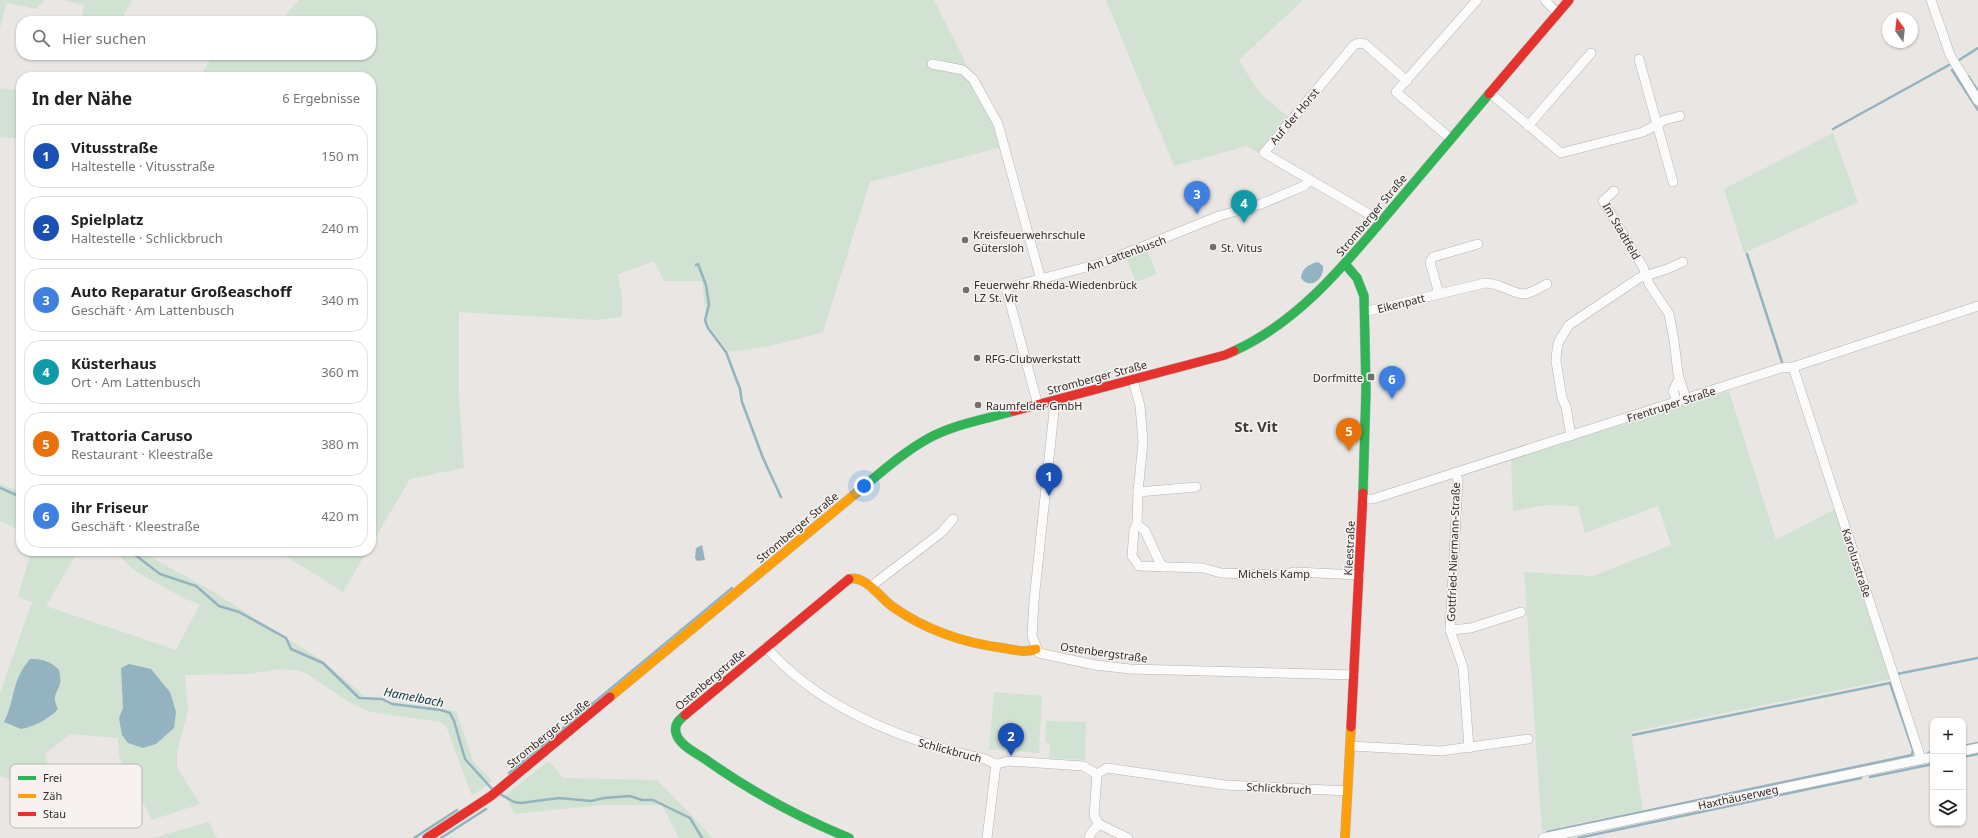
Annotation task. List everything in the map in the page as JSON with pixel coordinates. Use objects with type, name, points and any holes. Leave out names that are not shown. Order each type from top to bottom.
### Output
[{"type":"main road","name":"Stromberger Straße","points":[[426,838],[490,796],[504,785],[902,455],[930,438],[959,426],[1225,355],[1255,342],[1309,302],[1345,264],[1569,0]]},
{"type":"main road","name":"Kleestraße","points":[[1345,264],[1360,282],[1364,296],[1366,390],[1360,575],[1345,838]]},
{"type":"main road","name":"Ostenbergstraße","points":[[849,838],[824,828],[770,801],[714,766],[684,744],[678,736],[676,726],[682,716],[846,580],[854,578],[863,581],[893,607],[936,632],[985,646],[1029,652],[1036,649]]},
{"type":"street","points":[[1451,139],[1396,92],[1477,0]]},
{"type":"street","points":[[1545,0],[1557,13]]},
{"type":"street","points":[[1931,0],[1950,55],[1978,101]]},
{"type":"street","name":"Auf der Horst","points":[[1381,221],[1264,152],[1354,45],[1359,43],[1364,44],[1407,80]]},
{"type":"street","points":[[1528,126],[1591,53]]},
{"type":"street","points":[[1639,59],[1673,182]]},
{"type":"street","points":[[932,64],[963,70],[973,79],[998,124],[1041,280]]},
{"type":"street","points":[[1490,93],[1561,153],[1643,132],[1680,116]]},
{"type":"street","name":"Am Lattenbusch","points":[[1038,405],[1006,288],[1102,263],[1219,216],[1268,201],[1304,186],[1310,180]]},
{"type":"street","name":"Im Stadtfeld","points":[[1614,191],[1603,201],[1643,267],[1649,284],[1669,314],[1679,379],[1686,399]]},
{"type":"street","name":"Eikenpatt","points":[[1439,294],[1430,262],[1433,257],[1478,244]]},
{"type":"street","points":[[1571,436],[1566,407],[1562,398],[1556,361],[1559,341],[1569,326],[1639,278],[1683,262]]},
{"type":"street","name":"Eikenpatt","points":[[1364,312],[1485,283],[1494,283],[1522,294],[1529,293],[1547,284]]},
{"type":"street","name":"Frentruper Straße","points":[[1363,499],[1373,499],[1781,368],[1793,367],[1978,306]]},
{"type":"street","name":"Karolusstraße","points":[[1793,367],[1921,759]]},
{"type":"street","name":"Im Stadtfeld","points":[[1677,402],[1673,391],[1679,379]]},
{"type":"street","name":"Michels Kamp","points":[[1133,380],[1140,406],[1143,442],[1138,492],[1137,524],[1134,530],[1132,556],[1134,562],[1139,566],[1204,568],[1228,574],[1280,575],[1295,572],[1360,575]]},
{"type":"street","points":[[1036,649],[1032,636],[1034,601],[1054,412],[1052,401]]},
{"type":"street","name":"Gottfried-Niermann-Straße","points":[[1455,473],[1458,480],[1450,630],[1463,667],[1469,748]]},
{"type":"street","points":[[1138,492],[1196,487]]},
{"type":"street","points":[[870,588],[942,532],[953,519]]},
{"type":"street","points":[[1137,524],[1145,531],[1154,551],[1164,567]]},
{"type":"street","points":[[1450,630],[1471,628],[1521,612]]},
{"type":"street","name":"Schlickbruch","points":[[766,647],[781,664],[804,682],[869,722],[930,745],[986,759],[996,764],[1008,761],[1083,766],[1097,774],[1107,768],[1225,785],[1348,791]]},
{"type":"street","name":"Ostenbergstraße","points":[[1036,649],[1040,653],[1047,656],[1094,665],[1130,669],[1354,675]]},
{"type":"street","points":[[1351,746],[1441,751],[1528,739]]},
{"type":"street","points":[[1966,750],[1978,748]]},
{"type":"street","name":"Haxthäuserweg","points":[[1543,838],[1930,758]]},
{"type":"street","points":[[987,838],[996,764]]},
{"type":"street","points":[[1097,774],[1094,816],[1099,824],[1128,838]]},
{"type":"street","points":[[1089,838],[1091,833],[1099,824]]},
{"type":"green space","points":[[0,0],[45,0],[36,9],[6,3],[0,29]]},
{"type":"green space","points":[[63,0],[132,0],[124,16],[82,16],[84,5]]},
{"type":"green space","points":[[299,0],[934,0],[964,59],[970,80],[995,126],[1002,147],[870,182],[823,332],[771,346],[729,352],[710,327],[706,317],[702,281],[664,281],[654,261],[618,274],[622,298],[622,317],[596,320],[459,312],[459,396],[464,468],[410,479],[376,537],[376,72],[203,72],[210,60],[376,60],[376,16],[285,16]]},
{"type":"green space","points":[[1106,0],[1303,0],[1239,60],[1258,91],[1288,117],[1258,153],[1247,146],[1174,166]]},
{"type":"green space","points":[[0,88],[16,90],[16,139],[0,137]]},
{"type":"green space","points":[[1833,133],[1858,202],[1744,253],[1724,189]]},
{"type":"green space","points":[[1147,249],[1157,274],[1136,282],[1126,257]]},
{"type":"green space","points":[[1729,391],[1776,540],[1835,509],[1892,679],[1631,732],[1643,810],[1542,831],[1524,572],[1593,576],[1671,545],[1658,506],[1585,533],[1578,506],[1546,505],[1513,511],[1511,459]]},
{"type":"green space","points":[[0,484],[16,490],[16,529],[0,521]]},
{"type":"green space","points":[[30,556],[75,556],[46,606],[176,650],[200,604],[185,599],[135,571],[119,556],[148,556],[209,589],[323,661],[367,698],[456,711],[473,761],[492,781],[472,796],[446,726],[440,722],[371,712],[352,704],[306,673],[280,669],[250,674],[185,675],[188,711],[177,752],[177,767],[200,804],[152,820],[142,801],[142,764],[123,764],[119,757],[118,738],[70,734],[45,754],[48,764],[10,764],[10,779],[0,776],[0,693],[32,602],[18,597]],"holes":[[[151,669],[170,692],[119,718],[123,708],[122,693]],[[61,683],[55,693],[52,716],[29,727],[4,722],[10,710],[14,686]]]},
{"type":"green space","points":[[286,556],[364,556],[343,592]]},
{"type":"green space","points":[[994,692],[1042,696],[1039,753],[989,749]]},
{"type":"green space","points":[[1046,721],[1086,722],[1085,760],[1049,758],[1050,743],[1045,743]]},
{"type":"green space","points":[[549,761],[563,778],[657,780],[713,838],[679,838],[662,805],[602,805],[514,814],[505,795]]},
{"type":"green space","points":[[209,822],[217,838],[152,838]]},
{"type":"water","points":[[1318,262],[1323,266],[1322,275],[1312,283],[1305,282],[1301,278],[1304,269],[1309,265]]},
{"type":"water","points":[[702,545],[705,560],[697,561],[695,558],[696,548]]},
{"type":"water","points":[[30,659],[46,661],[59,670],[60,682],[55,696],[58,709],[41,722],[21,729],[4,722],[16,683]]},
{"type":"water","points":[[129,664],[151,669],[170,692],[176,712],[174,728],[156,744],[143,748],[128,743],[122,735],[119,718],[123,708],[121,668]]},
{"type":"waterway","points":[[1959,60],[1978,48]]},
{"type":"waterway","points":[[1833,129],[1949,65]]},
{"type":"waterway","points":[[1952,70],[1978,110]]},
{"type":"waterway","points":[[1968,76],[1978,91]]},
{"type":"waterway","points":[[1747,254],[1782,362]]},
{"type":"waterway","points":[[696,265],[698,264],[706,285],[709,305],[705,320],[708,328],[726,352],[740,389],[742,402],[763,458],[781,497]]},
{"type":"waterway","name":"Hamelbach","points":[[0,488],[16,495]]},
{"type":"waterway","name":"Hamelbach","points":[[137,556],[160,574],[196,586],[219,606],[239,612],[286,638],[291,649],[323,663],[359,698],[382,699],[392,704],[441,710],[450,713],[454,721],[465,759],[492,789]]},
{"type":"waterway","points":[[509,773],[732,588]]},
{"type":"waterway","points":[[1897,674],[1978,658]]},
{"type":"waterway","points":[[1547,832],[1912,755],[1913,750],[1890,683],[1633,735]]},
{"type":"waterway","points":[[1966,745],[1978,743]]},
{"type":"waterway","points":[[1966,756],[1978,754]]},
{"type":"waterway","points":[[1870,777],[1930,765]]},
{"type":"waterway","points":[[1578,838],[1861,778]]},
{"type":"waterway","name":"Hamelbach","points":[[500,794],[514,802],[521,803],[559,798],[591,801],[604,798],[630,796],[642,800],[653,800],[690,818],[702,838]]},
{"type":"waterway","points":[[441,838],[486,809]]},
{"type":"waterway","points":[[414,838],[457,810]]},
{"type":"traffic: fast","points":[[1234,351],[1258,339],[1280,324],[1320,290],[1356,251],[1489,94]]},
{"type":"traffic: fast","points":[[1345,264],[1357,278],[1364,296],[1366,390],[1363,493]]},
{"type":"traffic: fast","points":[[855,494],[900,457],[929,438],[960,425],[1014,411]]},
{"type":"traffic: fast","points":[[685,715],[678,722],[676,733],[688,748],[739,782],[775,803],[849,838]]},
{"type":"traffic: slow","points":[[610,697],[855,494]]},
{"type":"traffic: slow","points":[[849,579],[861,580],[893,607],[932,629],[960,639],[988,646],[1024,651],[1036,649]]},
{"type":"traffic: slow","points":[[1345,838],[1351,727]]},
{"type":"traffic: jam","points":[[1489,94],[1569,0]]},
{"type":"traffic: jam","points":[[1014,411],[1225,355],[1234,351]]},
{"type":"traffic: jam","points":[[1351,727],[1363,493]]},
{"type":"traffic: jam","points":[[685,715],[849,579]]},
{"type":"traffic: jam","points":[[427,838],[491,796],[610,697]]},
{"type":"place","name":"Auto Reparatur Großeaschoff","points":[[1197,214]]},
{"type":"place","name":"Küsterhaus","points":[[1244,223]]},
{"type":"place","name":"Kreisfeuerwehrschule Gütersloh","points":[[965,240]]},
{"type":"place","name":"St. Vitus","points":[[1213,247]]},
{"type":"place","name":"Feuerwehr Rheda-Wiedenbrück LZ St. Vit","points":[[966,290]]},
{"type":"place","name":"RFG-Clubwerkstatt","points":[[977,358]]},
{"type":"place","name":"Dorfmitte","points":[[1371,377]]},
{"type":"place","name":"ihr Friseur","points":[[1392,399]]},
{"type":"place","name":"Raumfelder GmbH","points":[[978,405]]},
{"type":"place","name":"Trattoria Caruso","points":[[1349,451]]},
{"type":"place","name":"Vitusstraße","points":[[1049,496]]},
{"type":"place","name":"Spielplatz","points":[[1011,756]]},
{"type":"district","name":"St. Vit","points":[[1256,426]]}]
